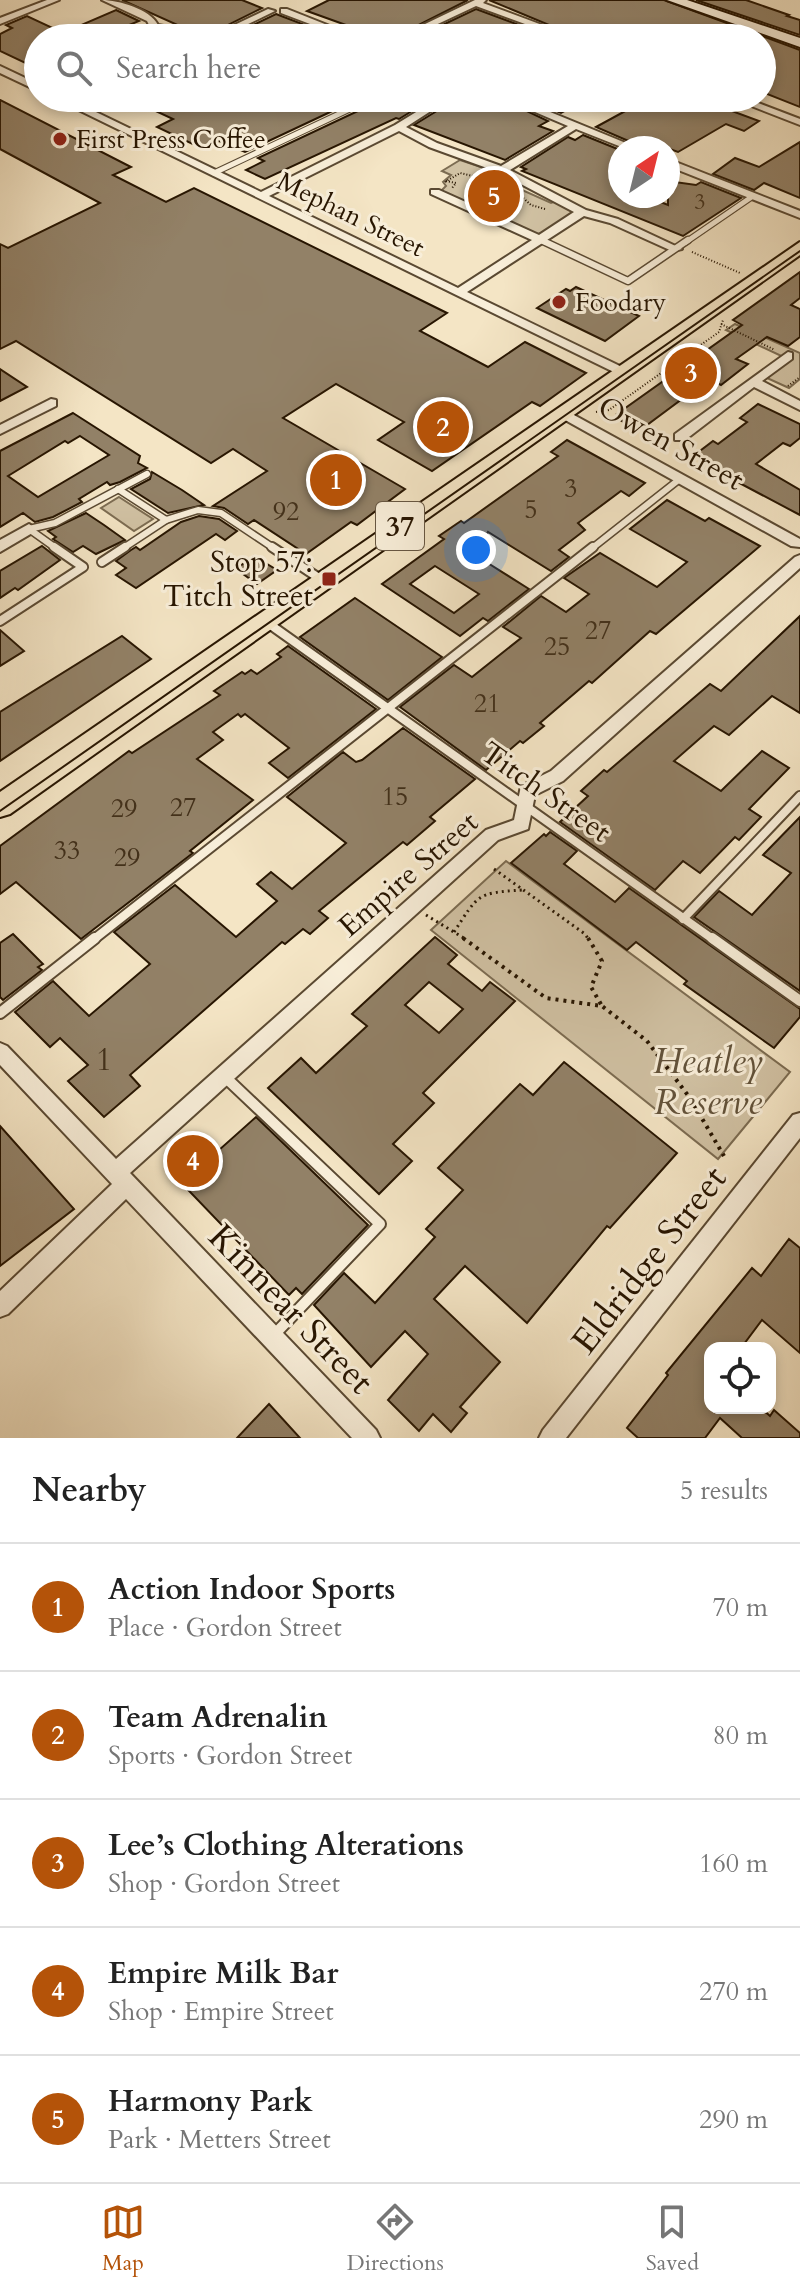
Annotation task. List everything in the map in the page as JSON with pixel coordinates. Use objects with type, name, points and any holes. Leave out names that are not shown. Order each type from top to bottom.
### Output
[{"type":"main road","name":"37","points":[[0,806],[323,580],[571,417],[622,372],[716,319],[754,280],[800,247]]},
{"type":"street","points":[[0,21],[55,0]]},
{"type":"street","points":[[106,0],[151,19],[154,24]]},
{"type":"street","points":[[257,0],[271,8]]},
{"type":"street","points":[[283,8],[296,0]]},
{"type":"street","points":[[674,0],[744,24]]},
{"type":"street","points":[[431,24],[479,1],[537,24]]},
{"type":"street","points":[[240,24],[271,8],[283,8],[321,24]]},
{"type":"street","points":[[776,35],[800,43]]},
{"type":"street","points":[[0,69],[24,81]]},
{"type":"street","name":"Mephan Street","points":[[91,112],[622,372]]},
{"type":"street","points":[[261,196],[423,112]]},
{"type":"street","points":[[543,112],[608,138]]},
{"type":"street","points":[[773,112],[800,122]]},
{"type":"street","points":[[502,170],[576,125]]},
{"type":"street","points":[[399,127],[433,145],[502,170],[582,212],[614,221],[678,248]]},
{"type":"street","points":[[680,167],[800,215]]},
{"type":"street","points":[[423,199],[438,188],[541,240]]},
{"type":"street","points":[[458,293],[582,212]]},
{"type":"street","points":[[680,437],[788,356]]},
{"type":"street","points":[[754,382],[800,406]]},
{"type":"street","points":[[0,430],[51,403]]},
{"type":"street","name":"Owen Street","points":[[571,417],[681,478],[799,551]]},
{"type":"street","points":[[0,547],[29,529]]},
{"type":"street","name":"Empire Street","points":[[0,1306],[223,1075],[492,835],[522,824],[527,791],[557,776],[799,551]]},
{"type":"street","name":"Kinnear Street","points":[[0,1052],[368,1438]]},
{"type":"street","name":"Eldridge Street","points":[[551,1438],[800,1122]]},
{"type":"lane","points":[[214,173],[343,112]]},
{"type":"lane","points":[[541,240],[628,281],[753,196]]},
{"type":"lane","points":[[29,529],[55,523],[147,474]]},
{"type":"lane","points":[[0,1013],[681,478]]},
{"type":"lane","points":[[118,489],[166,520]]},
{"type":"lane","points":[[102,562],[166,520],[198,510],[221,513],[323,580]]},
{"type":"lane","points":[[0,621],[83,567],[29,529]]},
{"type":"lane","name":"Titch Street","points":[[265,621],[800,1001]]},
{"type":"lane","points":[[683,919],[800,796]]},
{"type":"lane","points":[[223,1075],[380,1224],[272,1336]]},
{"type":"path","points":[[438,188],[460,173],[513,189],[527,203],[551,211]]},
{"type":"path","points":[[678,248],[754,280]]},
{"type":"path","points":[[716,319],[788,356]]},
{"type":"path","points":[[571,417],[609,410],[719,332],[716,319]]},
{"type":"path","points":[[785,388],[800,377]]},
{"type":"path","points":[[494,869],[585,934],[602,961],[591,987],[602,1006],[647,1041],[690,1098],[724,1156]]},
{"type":"path","points":[[454,932],[472,905],[487,892],[523,890]]},
{"type":"path","points":[[413,907],[492,956],[546,998],[602,1006]]},
{"type":"green space","points":[[460,160],[499,173],[514,183],[513,186],[551,203],[556,201],[573,213],[545,233],[536,234],[441,191],[446,186],[443,182],[451,175],[442,171]]},
{"type":"green space","points":[[735,324],[800,353],[800,379],[789,388],[767,378],[790,360],[726,330]]},
{"type":"green space","points":[[119,497],[153,519],[134,531],[101,508]]},
{"type":"green space","name":"Heatley Reserve","points":[[506,861],[790,1072],[718,1159],[431,930]]},
{"type":"building","points":[[122,0],[242,0],[262,8],[230,24],[175,24]]},
{"type":"building","points":[[329,0],[468,0],[421,24],[343,24],[307,11]]},
{"type":"building","points":[[489,0],[664,0],[729,24],[546,24]]},
{"type":"building","points":[[696,0],[746,0],[800,20],[800,35],[776,27],[776,24],[767,24]]},
{"type":"building","points":[[476,9],[516,24],[444,24]]},
{"type":"building","points":[[116,10],[139,21],[132,24],[84,24]]},
{"type":"building","points":[[276,14],[302,24],[255,24]]},
{"type":"building","points":[[27,16],[44,24],[24,24],[24,62],[0,51],[0,34],[12,28],[6,25]]},
{"type":"building","points":[[776,41],[800,50],[800,107],[776,98]]},
{"type":"building","points":[[0,100],[131,167],[113,175],[166,202],[194,188],[447,313],[420,331],[488,367],[525,342],[586,373],[540,406],[532,402],[432,471],[378,440],[404,422],[336,384],[283,418],[405,489],[357,525],[351,522],[306,554],[254,520],[248,524],[224,508],[213,506],[267,471],[233,449],[211,463],[16,341],[0,349],[0,244],[8,248],[100,203],[0,149]]},
{"type":"building","points":[[158,112],[330,112],[245,152],[219,141],[203,149],[157,127],[173,119]]},
{"type":"building","points":[[356,112],[410,112],[265,179],[246,170],[264,161],[258,158]]},
{"type":"building","points":[[435,112],[529,112],[548,121],[539,126],[553,131],[505,160],[414,125]]},
{"type":"building","points":[[623,112],[735,112],[759,121],[744,131],[726,124],[680,151],[680,136],[617,136],[596,127]]},
{"type":"building","points":[[583,135],[608,145],[608,206],[522,171],[526,169],[521,167],[568,137],[575,140]]},
{"type":"building","points":[[800,142],[800,198],[764,183],[754,190],[713,174],[735,158],[759,167]]},
{"type":"building","points":[[701,182],[741,198],[683,236],[614,208],[680,208],[680,183],[696,185]]},
{"type":"building","points":[[800,272],[800,298],[791,305],[800,309],[800,337],[788,346],[767,337],[736,359],[748,364],[721,385],[709,379],[643,428],[637,429],[616,418],[620,416],[617,414],[742,325],[733,320]]},
{"type":"building","points":[[576,287],[639,316],[605,341],[537,308],[566,289],[570,291]]},
{"type":"building","points":[[0,369],[27,387],[0,401]]},
{"type":"building","points":[[758,404],[800,424],[800,438],[790,446],[783,443],[756,464],[800,490],[800,515],[728,477],[723,470],[696,454],[713,441],[718,444],[747,422],[740,418]]},
{"type":"building","points":[[73,413],[140,456],[138,463],[147,468],[120,482],[110,485],[107,482],[79,499],[82,502],[53,517],[35,522],[23,513],[0,527],[0,451]],"holes":[[[80,436],[109,455],[38,497],[8,476],[65,441],[68,443]]]},
{"type":"building","points":[[567,440],[645,483],[629,496],[621,491],[578,523],[585,530],[559,550],[569,557],[551,571],[488,532],[475,555],[529,589],[488,621],[483,618],[460,636],[382,584],[444,539],[439,536],[461,521],[464,523],[558,456],[551,452]],"holes":[[[435,566],[479,594],[454,613],[410,584]]]},
{"type":"building","points":[[152,472],[204,505],[168,513],[131,489],[150,479]]},
{"type":"building","points":[[667,500],[705,521],[709,518],[760,546],[656,634],[650,631],[592,683],[589,681],[540,723],[544,726],[523,743],[520,741],[486,770],[400,707],[454,665],[472,677],[521,638],[503,627],[541,596],[566,612],[589,594],[564,578],[600,553],[657,587],[687,562],[630,529]]},
{"type":"building","points":[[86,513],[125,540],[96,554],[83,546],[73,552],[53,539],[56,537],[48,531]]},
{"type":"building","points":[[199,516],[219,519],[237,531],[225,540],[216,534],[136,588],[116,575],[126,568],[116,561],[131,550],[136,547],[140,550],[181,522]]},
{"type":"building","points":[[42,546],[60,560],[18,590],[15,588],[0,598],[0,571]]},
{"type":"building","points":[[254,556],[277,570],[257,584],[236,569]]},
{"type":"building","points":[[355,598],[442,657],[388,700],[300,637]]},
{"type":"building","points":[[800,616],[800,713],[772,696],[729,735],[714,726],[674,761],[721,791],[762,751],[789,768],[749,809],[761,817],[739,840],[735,837],[700,873],[683,861],[655,890],[560,822],[588,796],[581,791],[604,770],[607,772],[710,684],[721,691]]},
{"type":"building","points":[[0,630],[24,651],[0,666]]},
{"type":"building","points":[[122,636],[151,659],[0,761],[0,712]]},
{"type":"building","points":[[288,646],[376,709],[288,778],[269,763],[289,748],[245,714],[241,717],[238,714],[213,732],[223,740],[197,759],[253,800],[190,851],[193,853],[81,939],[16,882],[0,894],[0,846],[129,751],[132,753],[220,695],[214,691],[242,672],[245,674],[251,670],[257,674],[281,657],[277,654]]},
{"type":"building","points":[[403,728],[475,779],[430,817],[435,821],[407,845],[403,842],[319,911],[328,918],[310,934],[303,929],[285,944],[282,942],[130,1075],[140,1086],[104,1117],[68,1081],[88,1065],[60,1038],[50,1047],[15,1012],[53,981],[89,1016],[150,964],[114,932],[175,885],[236,937],[277,901],[257,884],[271,872],[292,889],[346,843],[287,797],[343,752],[356,762],[362,760]]},
{"type":"building","points":[[800,817],[800,991],[694,917],[719,891],[752,915],[791,873],[763,855]]},
{"type":"building","points":[[550,832],[577,851],[564,864],[615,902],[629,888],[800,1009],[800,1017],[774,1048],[684,984],[687,981],[636,942],[627,950],[511,863]]},
{"type":"building","points":[[13,934],[43,964],[38,967],[42,970],[3,1000],[0,997],[0,943]]},
{"type":"building","points":[[435,937],[457,955],[448,964],[482,991],[490,982],[515,1001],[423,1093],[434,1103],[393,1144],[412,1161],[379,1194],[268,1088],[301,1058],[316,1073],[367,1026],[352,1014]],"holes":[[[429,982],[463,1009],[439,1033],[405,1005]]]},
{"type":"building","points":[[564,1062],[677,1153],[610,1228],[607,1226],[527,1323],[465,1266],[434,1299],[500,1362],[460,1407],[467,1413],[451,1432],[433,1414],[419,1431],[388,1400],[428,1354],[405,1331],[371,1367],[314,1305],[344,1273],[375,1303],[435,1237],[426,1229],[463,1190],[438,1168],[520,1084],[533,1095]]},
{"type":"building","points":[[256,1117],[368,1225],[302,1294],[296,1288],[289,1295],[170,1171],[205,1139],[218,1151]]},
{"type":"building","points":[[0,1126],[74,1209],[0,1266]]},
{"type":"building","points":[[789,1239],[800,1248],[800,1353],[762,1320],[746,1342],[704,1342],[704,1414],[770,1416],[776,1412],[800,1433],[800,1438],[742,1438],[720,1418],[705,1438],[638,1438],[627,1428],[668,1375],[666,1373],[752,1268],[761,1276]]},
{"type":"building","points":[[269,1404],[300,1438],[237,1438]]},
{"type":"tram line","points":[[0,811],[800,251]]},
{"type":"place","name":"First Press Coffee","points":[[60,139]]},
{"type":"place","name":"Harmony Park","points":[[494,196]]},
{"type":"place","name":"Foodary","points":[[559,302]]},
{"type":"place","name":"Lee’s Clothing Alterations","points":[[691,373]]},
{"type":"place","name":"Team Adrenalin","points":[[443,427]]},
{"type":"place","name":"Action Indoor Sports","points":[[336,480]]},
{"type":"place","name":"Stop 57: Titch Street","points":[[329,579]]},
{"type":"place","name":"Empire Milk Bar","points":[[193,1161]]}]
